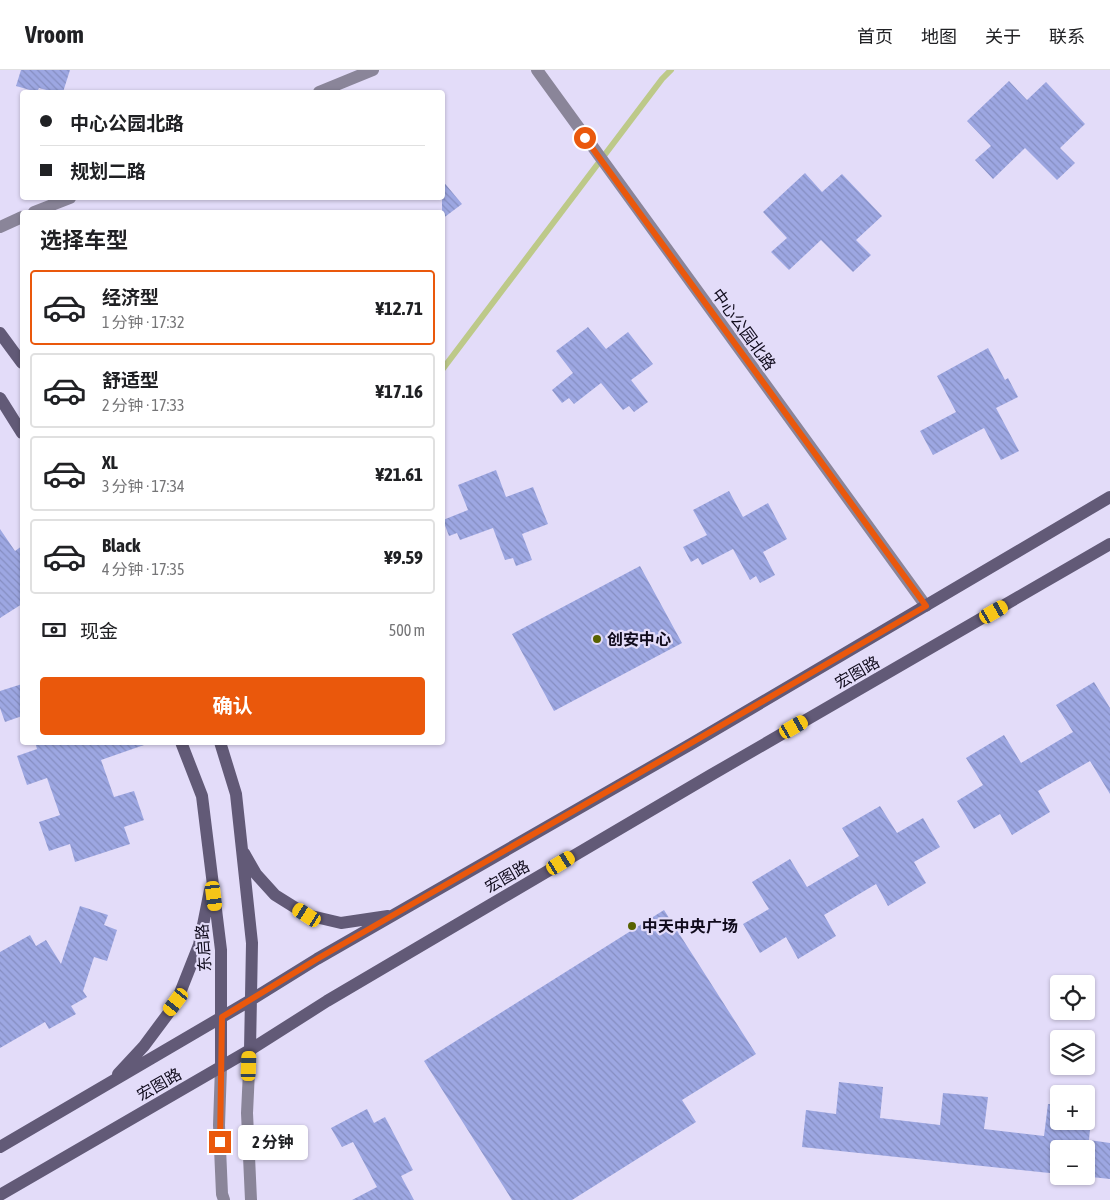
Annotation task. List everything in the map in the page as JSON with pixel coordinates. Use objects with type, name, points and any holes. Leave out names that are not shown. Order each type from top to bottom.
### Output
[{"type":"main road","points":[[0,333],[20,360]]},
{"type":"main road","points":[[0,398],[20,430]]},
{"type":"main road","name":"宏图路","points":[[0,1146],[1110,497]]},
{"type":"main road","name":"宏图路","points":[[0,1195],[250,1050],[327,1000],[1110,544]]},
{"type":"main road","name":"东启路","points":[[182,745],[202,796],[221,950],[221,1067]]},
{"type":"main road","points":[[221,745],[236,794],[252,943],[250,1050]]},
{"type":"main road","points":[[242,849],[256,874],[274,895],[307,915],[341,923],[394,915]]},
{"type":"main road","points":[[109,1083],[144,1046],[176,1002],[199,945],[212,878]]},
{"type":"street","points":[[324,90],[373,70]]},
{"type":"street","name":"中心公园北路","points":[[537,70],[926,606]]},
{"type":"street","points":[[39,210],[65,200]]},
{"type":"street","points":[[0,227],[20,218]]},
{"type":"street","points":[[250,1050],[247,1113],[251,1200]]},
{"type":"street","points":[[221,1067],[219,1125],[222,1194],[224,1200]]},
{"type":"building","points":[[21,70],[70,70],[64,90],[39,88],[38,90],[30,90],[16,86]]},
{"type":"building","points":[[1009,81],[1027,100],[1046,82],[1085,124],[1060,148],[1075,163],[1057,180],[1025,148],[993,179],[975,160],[991,146],[967,121]]},
{"type":"building","points":[[805,173],[822,192],[842,174],[882,216],[856,240],[871,255],[853,272],[821,240],[789,270],[771,252],[787,238],[763,212]]},
{"type":"building","points":[[445,184],[462,204],[445,217],[445,210],[442,210],[442,200],[445,200]]},
{"type":"building","points":[[588,327],[606,349],[628,332],[653,364],[631,380],[648,402],[634,412],[629,406],[623,410],[601,383],[574,404],[569,398],[562,403],[552,390],[573,373],[556,351]]},
{"type":"building","points":[[988,348],[1005,380],[1008,378],[1018,397],[996,408],[1019,451],[1001,460],[984,428],[933,455],[920,431],[956,412],[937,376]]},
{"type":"building","points":[[496,470],[506,497],[533,487],[548,524],[522,534],[532,560],[516,566],[513,558],[505,560],[493,528],[460,540],[457,533],[449,536],[445,519],[468,510],[458,485]]},
{"type":"building","points":[[729,491],[743,517],[768,503],[787,539],[763,552],[775,575],[760,583],[756,576],[750,580],[733,549],[702,565],[698,558],[691,562],[683,547],[707,535],[693,510]]},
{"type":"building","points":[[0,529],[15,551],[20,547],[20,605],[0,618]]},
{"type":"building","name":"创安中心","points":[[640,566],[682,643],[554,711],[512,634]]},
{"type":"building","points":[[1094,682],[1110,708],[1110,794],[1090,761],[1038,791],[1050,812],[1012,835],[1000,814],[974,829],[957,801],[983,785],[966,758],[1004,735],[1021,763],[1073,732],[1056,705]]},
{"type":"building","points":[[20,685],[20,717],[5,722],[0,708],[0,691]]},
{"type":"building","points":[[36,745],[144,745],[101,760],[114,797],[134,791],[144,820],[124,827],[130,844],[75,862],[70,844],[49,851],[39,822],[60,815],[47,778],[27,785],[17,756],[37,749]]},
{"type":"building","points":[[880,806],[897,833],[923,818],[940,847],[914,862],[926,883],[888,906],[876,884],[824,915],[836,936],[798,959],[786,937],[760,953],[743,924],[769,909],[752,882],[790,859],[807,887],[859,856],[842,828]]},
{"type":"building","points":[[80,906],[108,915],[104,925],[117,930],[107,961],[94,957],[83,991],[87,997],[71,1006],[76,1014],[49,1029],[45,1022],[0,1048],[0,952],[30,935],[36,946],[46,940],[61,964]]},
{"type":"building","points":[[664,910],[756,1054],[682,1100],[696,1122],[572,1200],[512,1200],[424,1061]]},
{"type":"building","points":[[839,1082],[883,1087],[880,1118],[940,1125],[943,1093],[988,1097],[984,1129],[1044,1136],[1048,1104],[1050,1104],[1050,1130],[1090,1130],[1089,1140],[1050,1140],[1050,1173],[802,1147],[806,1110],[836,1114]]},
{"type":"building","points":[[367,1109],[374,1123],[385,1117],[413,1170],[401,1176],[414,1200],[352,1200],[377,1187],[353,1142],[342,1147],[331,1128]]},
{"type":"building","points":[[1095,1141],[1110,1143],[1110,1179],[1095,1177]]},
{"type":"waterway","points":[[445,366],[662,79],[671,70]]},
{"type":"place","name":"创安中心","points":[[597,639]]},
{"type":"place","name":"中天中央广场","points":[[632,926]]},
{"type":"route","points":[[220,1142],[222,1017],[317,959],[926,606],[585,138]]}]
